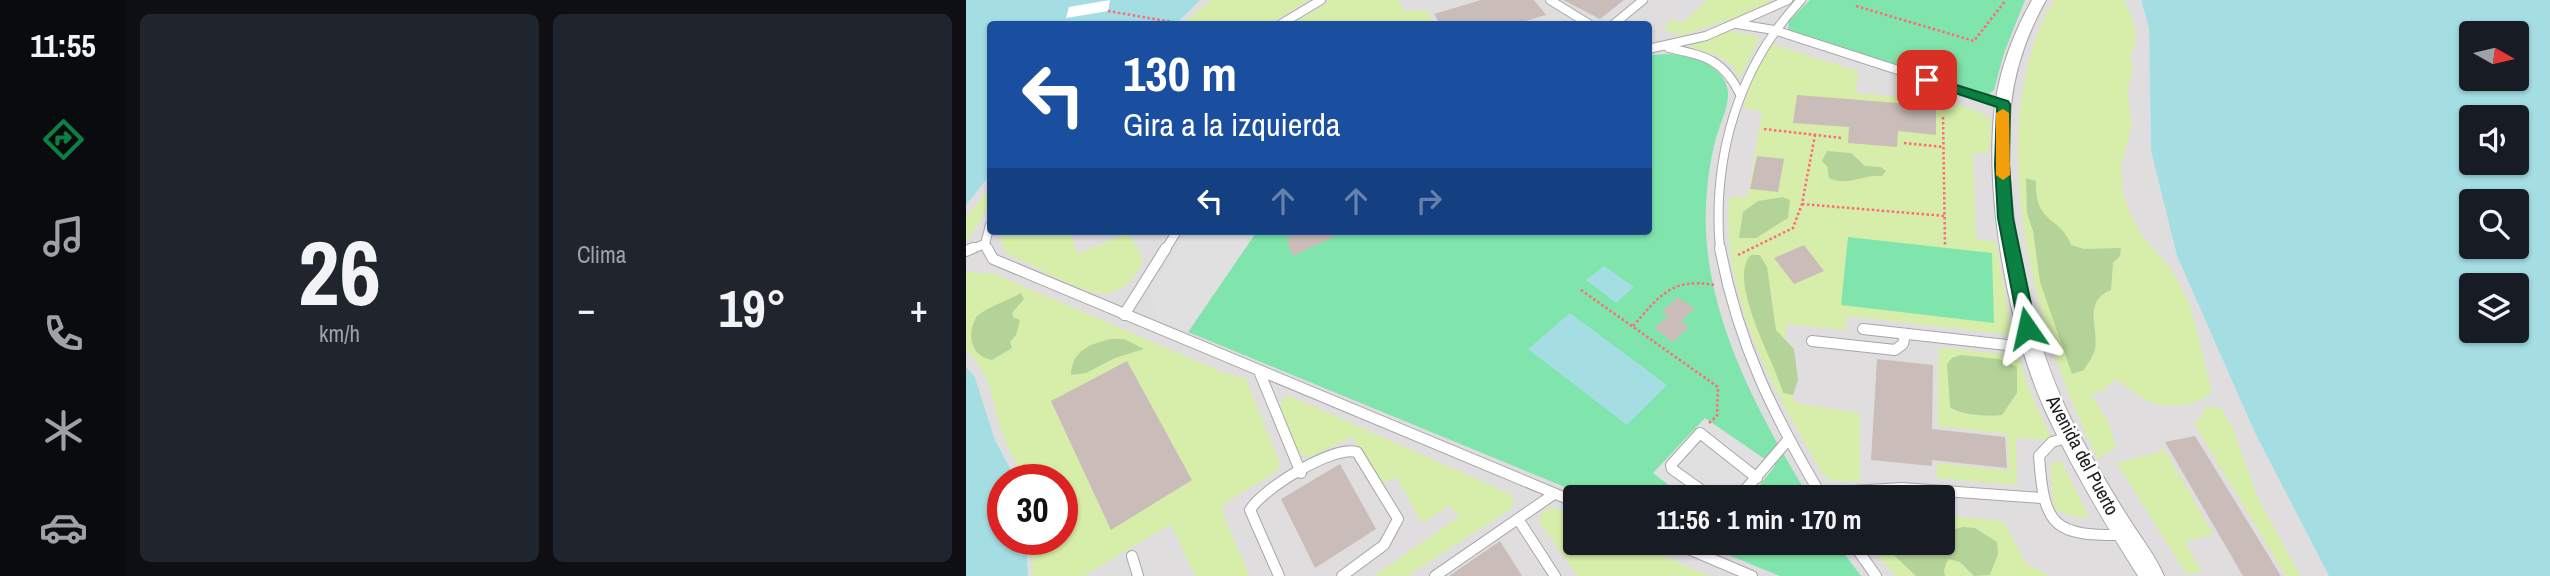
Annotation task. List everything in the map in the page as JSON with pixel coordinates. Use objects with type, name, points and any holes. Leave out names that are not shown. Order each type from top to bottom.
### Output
[{"type":"street","name":"Avenida del Puerto","points":[[2039,0],[2018,47],[2003,104],[2002,165],[2006,218],[2027,328],[2053,405],[2152,576]]},
{"type":"lane","points":[[1286,21],[1321,0]]},
{"type":"lane","points":[[1618,21],[1643,0]]},
{"type":"lane","points":[[1652,49],[1695,40],[1788,0]]},
{"type":"lane","points":[[1801,0],[1774,30],[1740,94],[1724,143],[1718,200],[1718,247],[1728,294],[1744,347],[1766,398],[1815,485]]},
{"type":"lane","points":[[1555,2],[1584,21]]},
{"type":"lane","points":[[1737,24],[1774,30],[2003,104]]},
{"type":"lane","points":[[1666,47],[1714,59],[1733,78],[1740,94]]},
{"type":"lane","points":[[987,235],[985,244],[993,259],[1563,497]]},
{"type":"lane","points":[[1124,315],[1174,235]]},
{"type":"lane","points":[[966,251],[985,244]]},
{"type":"lane","points":[[1863,329],[2034,348]]},
{"type":"lane","points":[[1812,341],[1895,350],[1903,344],[1905,334]]},
{"type":"lane","points":[[1259,371],[1301,473]]},
{"type":"lane","points":[[1694,485],[1672,469],[1671,465],[1700,433],[1757,478]]},
{"type":"lane","points":[[2070,437],[2052,442],[2039,456],[2041,498],[2051,519],[2069,532],[2089,537],[2126,535]]},
{"type":"lane","points":[[1750,485],[1788,440]]},
{"type":"lane","points":[[1279,576],[1250,510],[1256,499],[1340,451],[1357,452],[1398,519],[1396,531],[1388,544],[1343,576]]},
{"type":"lane","points":[[1955,492],[2041,498]]},
{"type":"lane","points":[[1435,576],[1554,494]]},
{"type":"lane","points":[[1518,519],[1555,576]]},
{"type":"lane","points":[[1703,555],[1752,576]]},
{"type":"lane","points":[[1861,555],[1876,576]]},
{"type":"lane","points":[[1132,556],[1139,576]]},
{"type":"path","points":[[1856,6],[1974,41],[2006,0]]},
{"type":"path","points":[[1108,11],[1166,21]]},
{"type":"path","points":[[1943,117],[1945,245]]},
{"type":"path","points":[[1764,129],[1842,138]]},
{"type":"path","points":[[1738,255],[1793,228],[1802,204],[1815,135]]},
{"type":"path","points":[[1904,143],[1944,147]]},
{"type":"path","points":[[1802,204],[1945,216]]},
{"type":"path","points":[[1633,326],[1667,289],[1682,281],[1699,281],[1714,285]]},
{"type":"path","points":[[1581,290],[1718,387],[1717,416],[1700,433]]},
{"type":"shaded area","points":[[1200,0],[2141,0],[2149,28],[2151,151],[2177,256],[2255,433],[2329,576],[1028,576],[1027,555],[1078,555],[1078,464],[1008,464],[995,440],[975,377],[966,367],[966,205],[987,179],[987,235],[1652,235],[1652,21],[1179,21]]},
{"type":"shaded area","points":[[1184,235],[1254,235],[1188,332],[1159,321],[1150,300],[1157,279]]},
{"type":"shaded area","points":[[1705,418],[1775,466],[1760,485],[1668,485],[1653,473]]},
{"type":"green space","points":[[1212,0],[1309,0],[1275,21],[1185,21]]},
{"type":"green space","points":[[1331,0],[1399,0],[1404,11],[1427,10],[1434,21],[1298,21]]},
{"type":"green space","points":[[1707,0],[1772,0],[1742,15],[1681,36],[1664,29],[1671,20],[1683,23]]},
{"type":"green space","points":[[1810,0],[2025,0],[2004,53],[1994,90],[1986,96],[1794,36],[1788,30],[1789,21]]},
{"type":"green space","points":[[2054,0],[2124,0],[2136,35],[2130,57],[2133,70],[2127,90],[2132,125],[2121,165],[2123,192],[2141,234],[2171,269],[2190,304],[2212,392],[2199,401],[2182,405],[2156,404],[2115,379],[2104,390],[2091,394],[2108,421],[2116,447],[2098,459],[2054,354],[2037,294],[2024,231],[2018,169],[2020,108],[2032,51]]},
{"type":"green space","points":[[1728,31],[1760,37],[1739,79],[1726,61],[1714,54],[1691,49],[1694,43]]},
{"type":"green space","points":[[1771,44],[1858,71],[1856,93],[1920,99],[1923,91],[1984,114],[1991,122],[1989,153],[1973,153],[1976,239],[1996,242],[2012,335],[1847,316],[1846,330],[1787,324],[1782,361],[1795,403],[1860,413],[1860,482],[1830,480],[1823,474],[1770,377],[1742,307],[1733,271],[1729,198],[1748,196],[1762,111],[1743,108],[1751,82]]},
{"type":"green space","points":[[1671,54],[1706,64],[1721,75],[1726,83],[1727,103],[1714,146],[1706,198],[1707,245],[1713,283],[1723,321],[1752,395],[1802,485],[1563,486],[1188,332],[1254,235],[1652,235],[1652,55]]},
{"type":"green space","points":[[1827,151],[1851,153],[1865,166],[1881,167],[1886,171],[1882,176],[1849,181],[1829,178],[1827,166],[1822,161]]},
{"type":"green space","points":[[2026,178],[2036,181],[2039,206],[2067,236],[2071,245],[2084,249],[2121,248],[2120,256],[2113,263],[2111,290],[2102,295],[2094,308],[2094,353],[2084,370],[2072,374],[2040,282],[2033,231],[2027,213]]},
{"type":"green space","points":[[987,192],[987,209],[966,243],[966,217]]},
{"type":"green space","points":[[1783,197],[1790,200],[1788,218],[1756,238],[1739,238],[1743,212],[1758,201]]},
{"type":"green space","points":[[1001,235],[1071,235],[1078,254],[1122,235],[1130,235],[1143,260],[1133,278],[1123,287],[1110,293],[1094,293],[1069,284],[1006,253],[1001,243]]},
{"type":"green space","points":[[1848,237],[1992,253],[1994,323],[1841,305]]},
{"type":"green space","points":[[1751,255],[1760,255],[1767,267],[1776,330],[1794,349],[1798,380],[1793,395],[1783,393],[1748,302],[1744,283],[1745,267]]},
{"type":"green space","points":[[966,272],[995,274],[1222,372],[1246,379],[1280,464],[1276,472],[1223,504],[1224,517],[1250,576],[1195,576],[1171,524],[1084,576],[1033,576],[1032,555],[1078,555],[1078,464],[1018,464],[999,423],[987,380],[966,350]]},
{"type":"green space","points":[[1021,293],[1024,299],[1012,313],[1014,318],[1020,320],[1016,335],[1010,342],[1012,348],[992,360],[985,358],[972,343],[972,330],[977,316]]},
{"type":"green space","points":[[1111,339],[1124,339],[1144,349],[1115,358],[1086,373],[1071,375],[1072,366],[1079,354],[1089,346]]},
{"type":"green space","points":[[1939,347],[2019,356],[2027,384],[2052,440],[2016,438],[2017,485],[1936,478],[1937,463],[2009,471],[2007,434],[1938,426]]},
{"type":"green space","points":[[1961,355],[1999,359],[2017,367],[2017,393],[2002,415],[1975,415],[1950,407],[1947,364],[1952,358]]},
{"type":"green space","points":[[1288,395],[1512,495],[1514,499],[1511,509],[1407,576],[1374,576],[1459,517],[1450,505],[1422,523],[1396,477],[1380,485],[1352,437],[1310,457],[1299,453],[1279,404]]},
{"type":"green space","points":[[2205,406],[2221,408],[2232,427],[2258,497],[2300,576],[2286,576],[2193,422],[2200,420]]},
{"type":"green space","points":[[2165,450],[2213,534],[2185,542],[2202,572],[2186,574],[2117,463]]},
{"type":"green space","points":[[2061,461],[2089,517],[2074,517],[2054,509],[2050,467],[2054,462]]},
{"type":"green space","points":[[1556,508],[1563,511],[1563,555],[1661,555],[1709,576],[1577,576],[1538,520],[1545,510]]},
{"type":"green space","points":[[1955,516],[2003,521],[2026,563],[2050,576],[1896,576],[1877,555],[1955,555]]},
{"type":"green space","points":[[1975,528],[1997,542],[1998,554],[1990,575],[1974,576],[1960,562],[1948,559],[1945,576],[1916,576],[1894,555],[1955,555],[1955,529]]},
{"type":"green space","points":[[1728,555],[1845,555],[1861,576],[1780,576]]},
{"type":"water","points":[[966,0],[1200,0],[1179,21],[987,21],[987,179],[966,205]]},
{"type":"water","points":[[2141,0],[2550,0],[2550,576],[2329,576],[2255,433],[2177,256],[2151,151],[2149,28]]},
{"type":"water","points":[[1604,266],[1634,287],[1616,303],[1586,280]]},
{"type":"water","points":[[1570,313],[1667,385],[1627,425],[1528,349]]},
{"type":"water","points":[[966,367],[975,377],[995,440],[1008,464],[987,464],[987,555],[1027,555],[1028,576],[966,576]]},
{"type":"pier","points":[[1110,0],[1108,11],[1066,18],[1069,7]]},
{"type":"building","points":[[1481,0],[1534,0],[1546,15],[1526,21],[1438,21],[1434,14]]},
{"type":"building","points":[[1563,0],[1624,0],[1600,19]]},
{"type":"building","points":[[1797,95],[1936,106],[1936,135],[1898,131],[1897,147],[1848,143],[1849,127],[1793,123]]},
{"type":"building","points":[[1757,156],[1784,159],[1778,192],[1750,189]]},
{"type":"building","points":[[1289,235],[1338,235],[1293,256],[1288,244]]},
{"type":"building","points":[[1804,245],[1824,271],[1794,284],[1774,258]]},
{"type":"building","points":[[1678,297],[1695,309],[1681,321],[1689,327],[1673,342],[1654,328],[1668,316],[1662,311]]},
{"type":"building","points":[[1877,359],[1933,365],[1932,429],[2005,437],[2007,468],[1932,460],[1932,466],[1871,460]]},
{"type":"building","points":[[1127,361],[1192,480],[1111,530],[1051,401]]},
{"type":"building","points":[[2195,436],[2281,576],[2243,576],[2165,442]]},
{"type":"building","points":[[1340,464],[1376,529],[1315,568],[1281,499]]},
{"type":"building","points":[[1500,541],[1522,576],[1449,576]]},
{"type":"slow traffic","points":[[2003,113],[2003,175]]},
{"type":"route","points":[[1927,80],[2003,104],[2002,165],[2006,218],[2027,328]]}]
